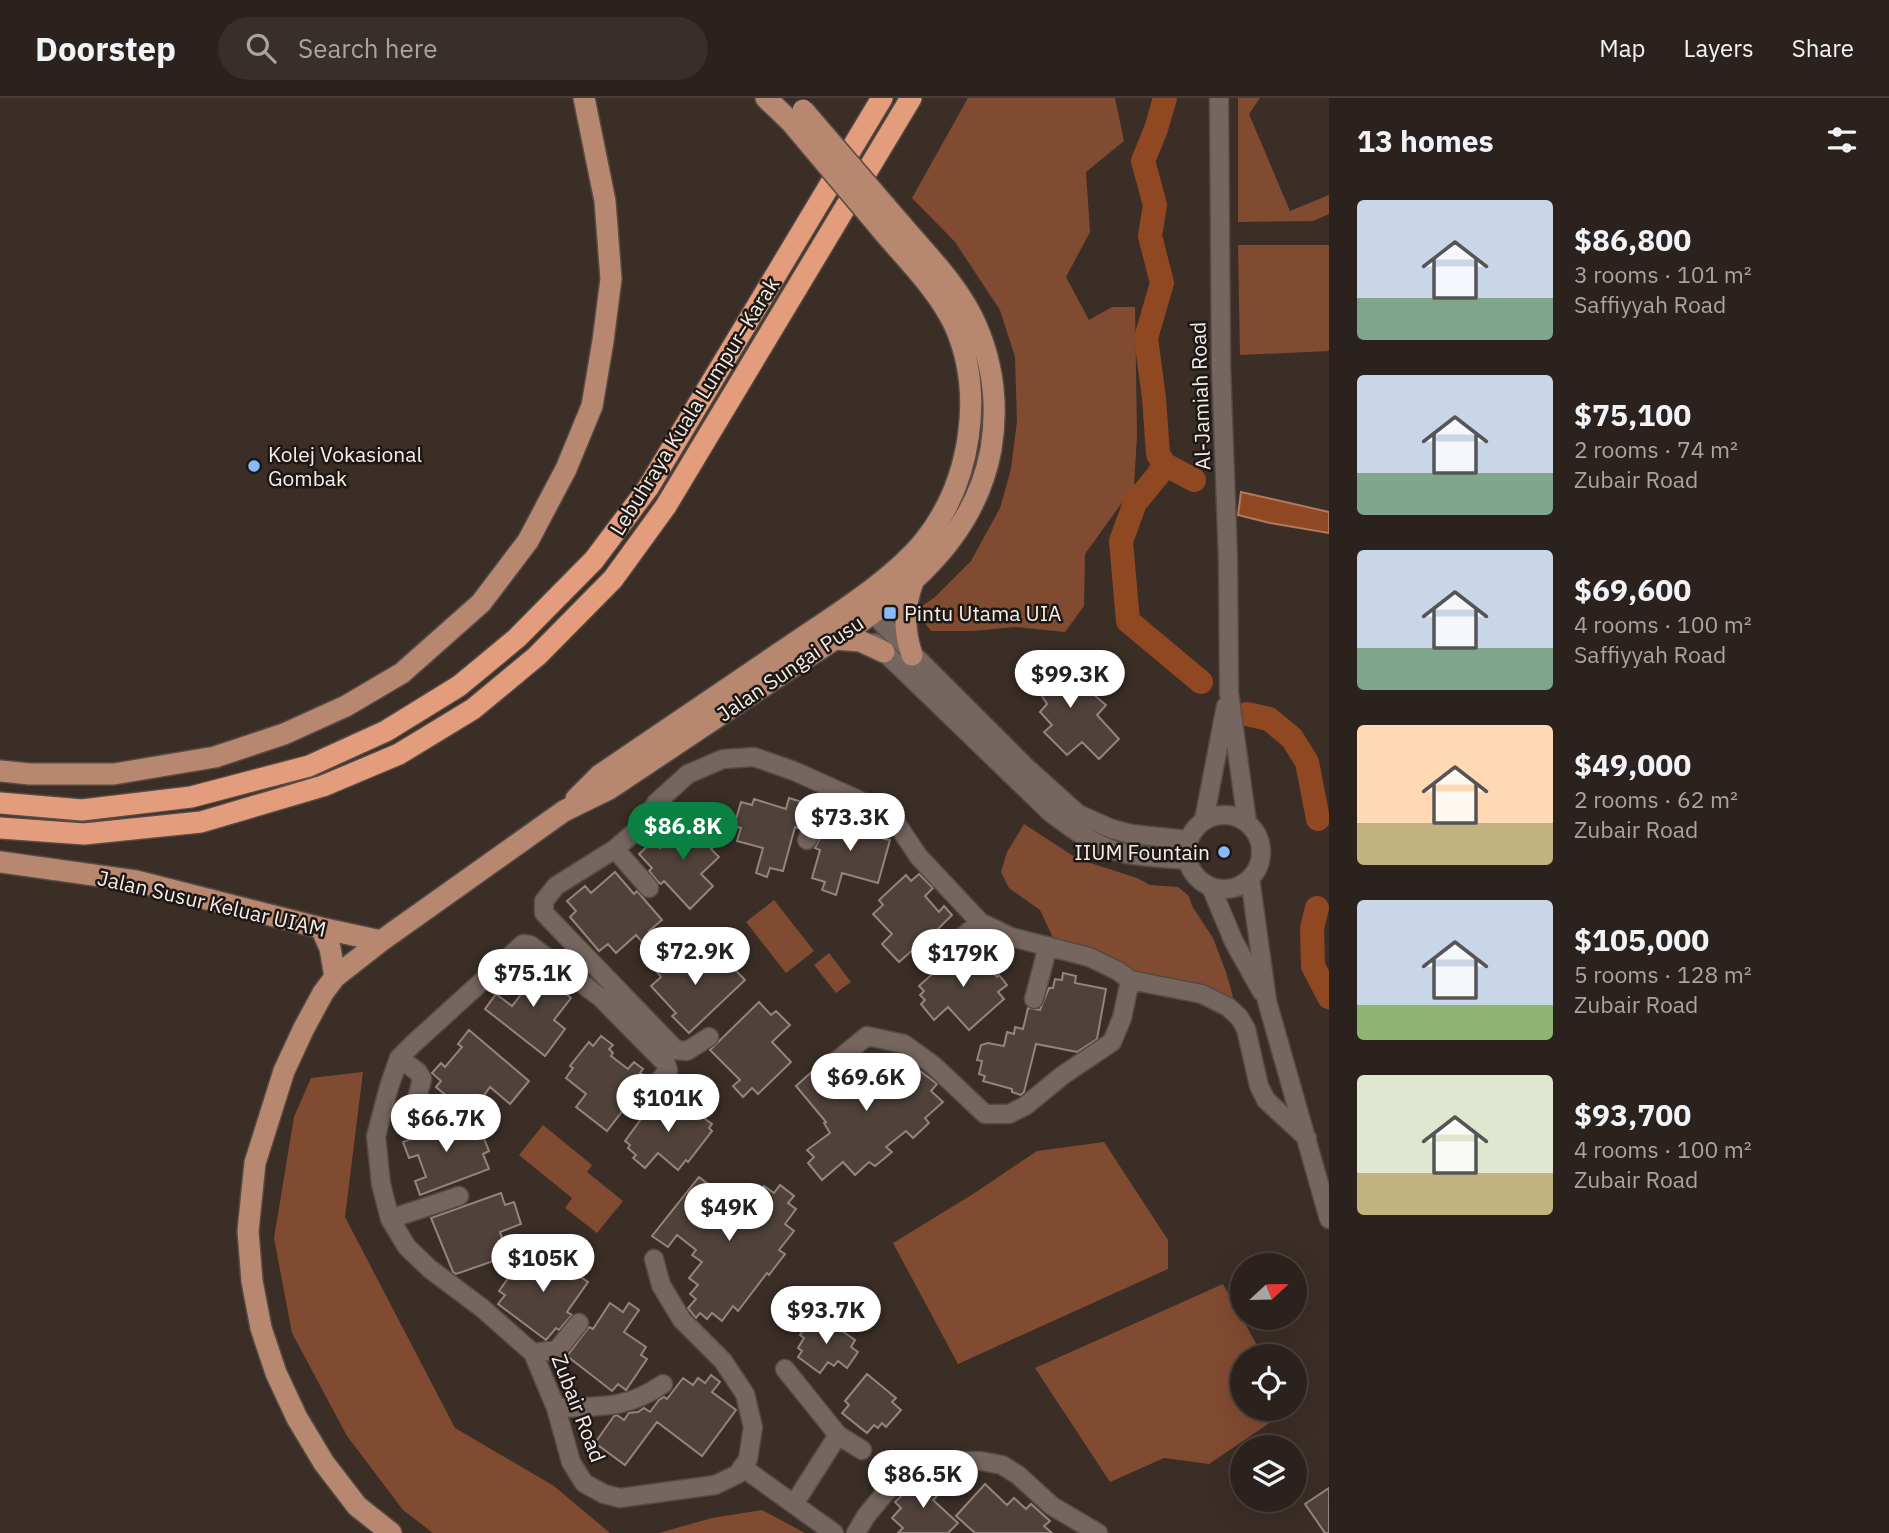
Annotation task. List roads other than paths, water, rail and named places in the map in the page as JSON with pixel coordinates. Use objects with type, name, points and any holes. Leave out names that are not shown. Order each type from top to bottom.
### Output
[{"type":"highway","name":"Lebuhraya Kuala Lumpur–Karak","points":[[0,803],[82,810],[204,793],[309,766],[386,730],[459,685],[517,638],[594,560],[648,488],[882,98]]},
{"type":"highway","name":"Lebuhraya Kuala Lumpur–Karak","points":[[0,828],[84,835],[201,822],[323,786],[400,754],[473,709],[537,656],[612,579],[666,506],[911,98]]},
{"type":"main road","name":"Jalan Sungai Pusu","points":[[565,811],[600,775],[858,611],[907,571],[948,546],[978,497],[993,436],[995,397],[985,351],[965,303],[894,229],[795,110],[766,98]]},
{"type":"main road","points":[[0,771],[30,774],[114,774],[215,757],[284,734],[346,706],[402,673],[481,603],[528,541],[566,469],[592,406],[611,279],[605,201],[584,101]]},
{"type":"main road","points":[[907,571],[909,594],[905,625],[912,655]]},
{"type":"main road","name":"Jalan Sungai Pusu","points":[[391,1533],[357,1506],[324,1463],[297,1418],[276,1373],[261,1328],[252,1281],[248,1231],[255,1163],[284,1071],[304,1028],[335,977],[381,941],[565,811],[609,789],[834,639],[858,611]]},
{"type":"main road","points":[[834,639],[860,641],[884,652]]},
{"type":"main road","name":"Jalan Susur Keluar UIAM","points":[[0,862],[136,881],[321,929],[381,941]]},
{"type":"main road","points":[[321,929],[330,948],[335,977]]},
{"type":"street","name":"Al-Jamiah Road","points":[[1219,98],[1228,693],[1247,822],[1254,830],[1261,847],[1259,865],[1250,878],[1267,1001],[1329,1219]]},
{"type":"street","points":[[858,611],[884,652],[1000,753],[1078,814],[1131,834],[1188,840],[1187,860],[1127,854],[1083,835],[1051,813],[1000,753],[912,655],[858,611]]},
{"type":"street","name":"Al-Jamiah Road","points":[[1188,840],[1194,828],[1204,820],[1228,693]]},
{"type":"street","points":[[709,1037],[687,1051],[676,1050],[544,913],[544,901],[556,886],[615,849],[644,824],[656,803],[688,774],[723,759],[754,757],[890,814],[919,857],[980,922],[1011,937],[1089,957],[1118,971],[1130,981],[1202,994],[1234,1012],[1246,1029],[1259,1087],[1266,1100],[1307,1139]]},
{"type":"street","points":[[807,840],[830,787]]},
{"type":"street","points":[[1204,820],[1226,814],[1247,822]]},
{"type":"street","points":[[615,849],[649,887]]},
{"type":"street","name":"Al-Jamiah Road","points":[[1187,860],[1194,874],[1211,887],[1234,942],[1267,1001]]},
{"type":"street","points":[[1211,887],[1232,888],[1250,878]]},
{"type":"street","points":[[941,954],[980,922]]},
{"type":"street","name":"Zubair Road","points":[[647,1097],[668,1070],[666,1064],[600,997],[530,946],[523,944],[400,1058],[376,1136],[390,1219],[407,1247],[430,1269],[482,1308],[533,1353],[556,1408],[571,1462],[584,1483],[604,1494],[620,1498],[715,1485],[738,1474],[742,1467]]},
{"type":"street","points":[[1034,999],[1048,946]]},
{"type":"street","points":[[828,1068],[867,1036],[904,1044],[933,1065],[985,1114],[1009,1114],[1112,1042],[1122,1018],[1130,981]]},
{"type":"street","points":[[400,1058],[418,1072],[422,1079],[416,1102],[408,1114]]},
{"type":"street","points":[[1266,1100],[1283,1102],[1293,1094]]},
{"type":"street","points":[[390,1219],[459,1196]]},
{"type":"street","points":[[654,1258],[662,1285],[682,1320],[723,1361],[745,1394],[753,1427],[748,1459],[742,1467],[833,1533]]},
{"type":"street","points":[[533,1353],[557,1350],[579,1323]]},
{"type":"street","points":[[785,1368],[838,1434],[862,1450]]},
{"type":"street","points":[[556,1408],[626,1404],[646,1396],[663,1384]]},
{"type":"street","points":[[794,1504],[838,1434]]},
{"type":"street","points":[[856,1533],[885,1493],[907,1475],[935,1461],[981,1461],[1002,1465],[1018,1475],[1052,1506],[1098,1533]]},
{"type":"waterway","points":[[1165,98],[1143,161],[1155,205],[1150,236],[1162,283],[1146,338],[1158,454],[1164,464],[1135,503],[1121,541],[1128,621],[1201,682]]},
{"type":"waterway","points":[[1164,464],[1194,480]]},
{"type":"waterway","points":[[1247,714],[1269,719],[1292,738],[1307,762],[1318,819]]},
{"type":"waterway","points":[[1317,908],[1312,928],[1313,966],[1329,997]]},
{"type":"place","name":"Kolej Vokasional Gombak","points":[[254,466]]},
{"type":"place","name":"Pintu Utama UIA","points":[[890,613]]},
{"type":"place","name":"IIUM Fountain","points":[[1224,852]]}]
